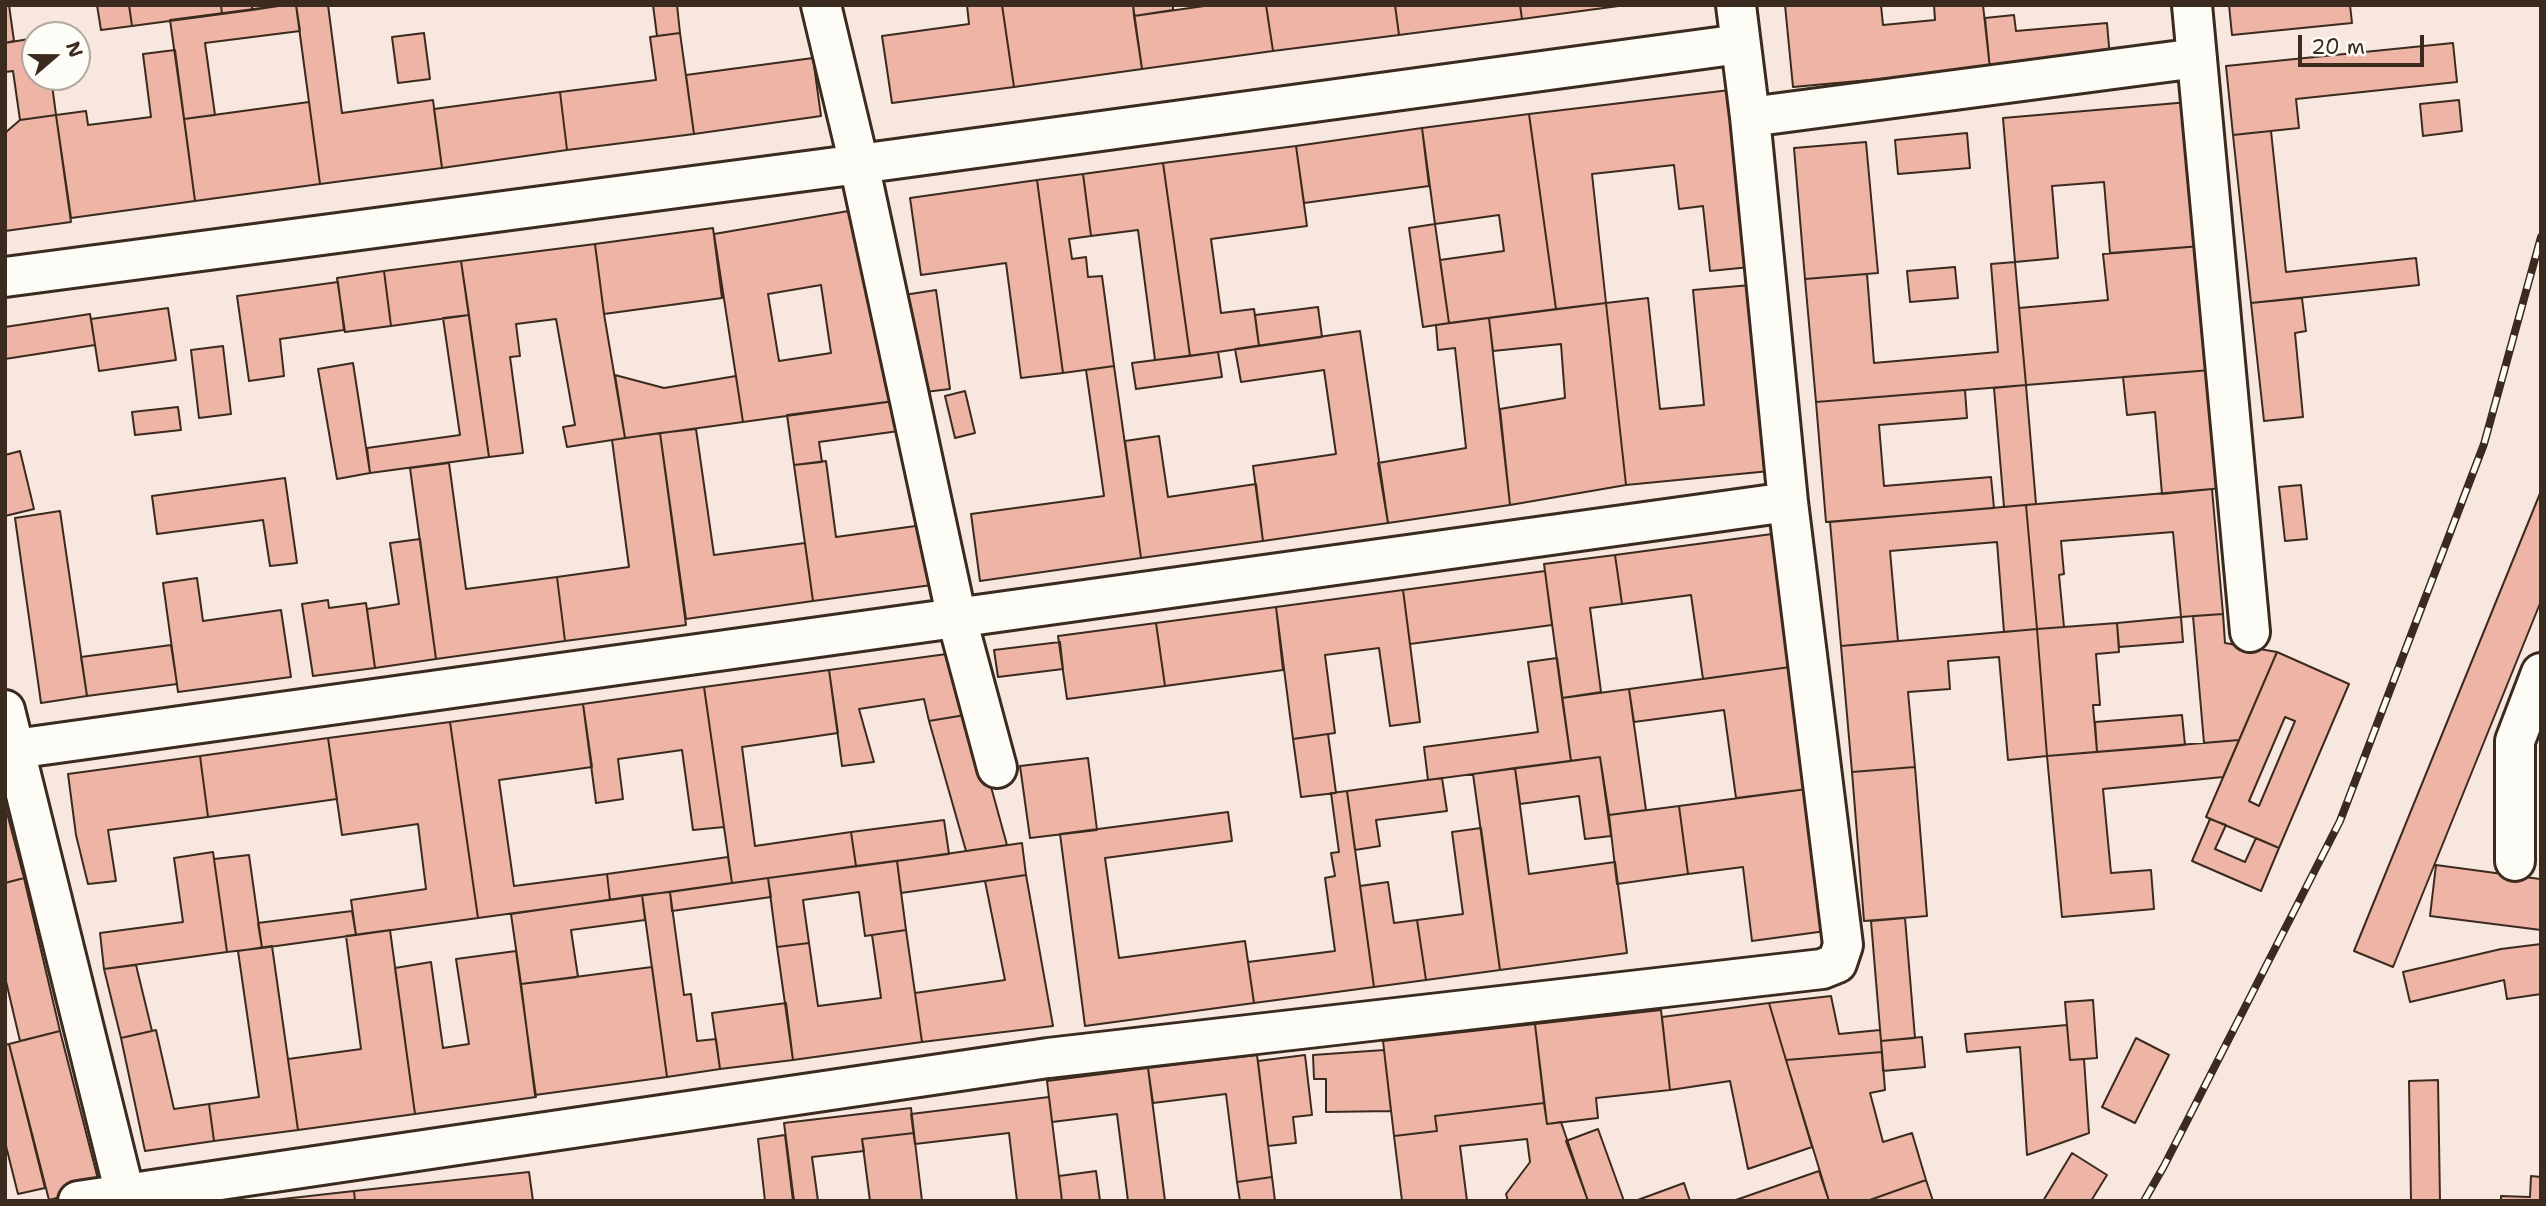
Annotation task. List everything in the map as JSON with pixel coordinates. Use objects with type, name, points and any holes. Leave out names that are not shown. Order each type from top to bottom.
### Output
[{"type":"lane","points":[[821,5],[859,164],[957,619],[997,768]]},
{"type":"lane","points":[[78,1201],[1048,1058],[1822,969],[1837,963],[1843,945],[1788,502],[1750,117],[1736,5]]},
{"type":"lane","points":[[2192,5],[2250,632]]},
{"type":"lane","points":[[5,277],[1740,44]]},
{"type":"lane","points":[[1750,117],[2197,58]]},
{"type":"lane","points":[[15,749],[1788,502]]},
{"type":"lane","points":[[2515,861],[2515,741],[2531,728],[2541,673]]},
{"type":"lane","points":[[5,710],[125,1194]]},
{"type":"building","points":[[5,5],[9,5],[14,41],[5,43]]},
{"type":"building","points":[[97,5],[129,5],[132,26],[101,30]]},
{"type":"building","points":[[129,5],[221,5],[222,14],[132,26]]},
{"type":"building","points":[[221,5],[252,5],[252,10],[222,14]]},
{"type":"building","points":[[252,5],[285,5],[252,10]]},
{"type":"building","points":[[296,5],[300,31],[205,43],[215,115],[184,119],[170,20]]},
{"type":"building","points":[[296,5],[328,5],[342,113],[433,100],[442,168],[320,184]]},
{"type":"building","points":[[653,5],[677,5],[680,33],[657,36]]},
{"type":"building","points":[[967,5],[1002,5],[1014,87],[892,103],[882,36],[969,24]]},
{"type":"building","points":[[1002,5],[1133,5],[1142,69],[1014,87]]},
{"type":"building","points":[[1133,5],[1173,5],[1173,10],[1134,16]]},
{"type":"building","points":[[1211,5],[1266,5],[1273,51],[1142,69],[1134,16]]},
{"type":"building","points":[[1266,5],[1395,5],[1399,35],[1273,51]]},
{"type":"building","points":[[1395,5],[1520,5],[1522,19],[1399,35]]},
{"type":"building","points":[[1520,5],[1626,5],[1522,19]]},
{"type":"building","points":[[1785,5],[1881,5],[1883,25],[1935,20],[1934,5],[1983,5],[1990,69],[1793,87]]},
{"type":"building","points":[[2229,5],[2350,5],[2352,23],[2232,35]]},
{"type":"building","points":[[2014,15],[2016,31],[2107,23],[2110,58],[1990,69],[1985,18]]},
{"type":"building","points":[[424,33],[430,79],[398,83],[392,37]]},
{"type":"building","points":[[680,33],[694,134],[567,150],[560,92],[656,80],[650,37]]},
{"type":"building","points":[[21,40],[21,91],[53,91],[56,115],[20,120],[13,71],[5,72],[5,43]]},
{"type":"building","points":[[2453,43],[2457,82],[2296,99],[2299,128],[2233,135],[2226,66]]},
{"type":"building","points":[[175,50],[195,201],[71,218],[56,115],[86,111],[88,125],[151,117],[143,54]]},
{"type":"building","points":[[813,58],[821,116],[694,134],[686,75]]},
{"type":"building","points":[[1730,90],[1750,267],[1710,271],[1703,206],[1679,209],[1674,165],[1592,174],[1606,303],[1556,309],[1529,114]]},
{"type":"building","points":[[560,92],[567,150],[442,168],[434,109]]},
{"type":"building","points":[[2459,100],[2462,131],[2423,136],[2420,104]]},
{"type":"building","points":[[309,102],[320,184],[195,201],[184,119]]},
{"type":"building","points":[[2189,102],[2201,246],[2110,253],[2104,182],[2052,186],[2058,258],[2015,262],[2003,118]]},
{"type":"building","points":[[1529,114],[1556,309],[1449,323],[1440,260],[1504,251],[1499,215],[1435,224],[1422,128]]},
{"type":"building","points":[[56,115],[71,222],[5,231],[5,133],[20,120]]},
{"type":"building","points":[[1422,128],[1429,186],[1304,203],[1296,146]]},
{"type":"building","points":[[2271,131],[2286,272],[2416,258],[2419,285],[2251,303],[2233,135]]},
{"type":"building","points":[[1967,133],[1970,168],[1898,174],[1895,140]]},
{"type":"building","points":[[1866,142],[1878,273],[1805,279],[1794,148]]},
{"type":"building","points":[[1296,146],[1307,226],[1211,239],[1221,313],[1254,309],[1259,346],[1190,356],[1163,163]]},
{"type":"building","points":[[1163,163],[1190,356],[1155,360],[1138,230],[1091,236],[1083,174]]},
{"type":"building","points":[[1083,174],[1091,236],[1069,239],[1072,259],[1086,257],[1088,277],[1102,276],[1114,366],[1063,373],[1037,180]]},
{"type":"building","points":[[1037,180],[1063,373],[1021,378],[1006,263],[921,275],[910,198]]},
{"type":"building","points":[[866,208],[902,400],[743,422],[714,234]],"holes":[[[821,285],[831,353],[779,361],[768,294]]]},
{"type":"building","points":[[1435,224],[1449,323],[1423,327],[1409,228]]},
{"type":"building","points":[[713,228],[722,298],[604,314],[595,244]]},
{"type":"building","points":[[595,244],[625,438],[567,447],[563,427],[575,425],[556,319],[516,324],[520,356],[510,357],[523,453],[489,457],[461,261]]},
{"type":"building","points":[[2201,246],[2211,370],[2026,385],[2019,308],[2108,300],[2103,254]]},
{"type":"building","points":[[461,261],[469,315],[391,326],[384,271]]},
{"type":"building","points":[[2015,262],[2026,385],[1816,402],[1805,279],[1867,274],[1874,363],[1998,352],[1991,264]]},
{"type":"building","points":[[1955,267],[1958,298],[1910,302],[1907,271]]},
{"type":"building","points":[[384,271],[391,326],[345,332],[337,278]]},
{"type":"building","points":[[338,282],[344,330],[280,339],[284,376],[249,381],[237,296]]},
{"type":"building","points":[[1751,285],[1770,471],[1626,485],[1606,303],[1648,298],[1660,409],[1704,405],[1693,290]]},
{"type":"building","points":[[936,290],[950,389],[917,393],[904,295]]},
{"type":"building","points":[[2302,298],[2306,331],[2295,333],[2303,417],[2264,421],[2251,303]]},
{"type":"building","points":[[1606,303],[1626,485],[1510,505],[1500,409],[1565,398],[1561,344],[1493,351],[1489,318]]},
{"type":"building","points":[[1318,307],[1322,337],[1259,346],[1255,315]]},
{"type":"building","points":[[168,308],[176,360],[99,371],[91,319]]},
{"type":"building","points":[[90,314],[95,345],[5,359],[5,327]]},
{"type":"building","points":[[469,315],[489,457],[370,473],[367,448],[460,435],[443,318]]},
{"type":"building","points":[[1489,318],[1510,505],[1388,523],[1378,463],[1466,448],[1455,348],[1438,350],[1436,325]]},
{"type":"building","points":[[1360,331],[1388,523],[1263,541],[1253,466],[1336,454],[1324,370],[1241,382],[1235,349]]},
{"type":"building","points":[[223,346],[231,414],[199,418],[191,350]]},
{"type":"building","points":[[1218,352],[1222,377],[1136,389],[1132,363]]},
{"type":"building","points":[[353,363],[370,473],[337,479],[318,369]]},
{"type":"building","points":[[1114,366],[1141,558],[980,581],[971,514],[1104,496],[1086,370]]},
{"type":"building","points":[[2211,370],[2222,488],[2162,494],[2155,412],[2127,415],[2123,377]]},
{"type":"building","points":[[615,375],[664,388],[736,376],[743,422],[625,438]]},
{"type":"building","points":[[2026,385],[2036,504],[2004,507],[1994,388]]},
{"type":"building","points":[[1965,390],[1967,418],[1879,425],[1884,486],[1991,477],[1994,508],[1826,522],[1816,402]]},
{"type":"building","points":[[965,391],[975,433],[955,438],[945,396]]},
{"type":"building","points":[[902,400],[906,430],[819,442],[822,462],[794,465],[787,415]]},
{"type":"building","points":[[178,407],[181,430],[135,435],[132,412]]},
{"type":"building","points":[[696,429],[714,555],[805,543],[813,601],[686,619],[660,433]]},
{"type":"building","points":[[660,433],[686,625],[565,641],[557,577],[629,567],[612,440]]},
{"type":"building","points":[[1159,436],[1168,497],[1256,484],[1263,541],[1141,558],[1125,441]]},
{"type":"building","points":[[20,451],[34,509],[5,516],[5,455]]},
{"type":"building","points":[[826,461],[836,537],[930,524],[939,584],[813,601],[794,465]]},
{"type":"building","points":[[449,463],[466,589],[557,577],[565,641],[436,659],[410,468]]},
{"type":"building","points":[[285,478],[297,563],[270,566],[263,520],[157,534],[152,496]]},
{"type":"building","points":[[2301,485],[2307,539],[2285,541],[2279,487]]},
{"type":"building","points":[[2212,489],[2223,614],[2181,617],[2173,532],[2061,541],[2064,574],[2059,575],[2064,627],[2037,629],[2026,505]]},
{"type":"building","points":[[2541,491],[2541,601],[2393,967],[2354,951]]},
{"type":"building","points":[[2026,505],[2037,629],[2004,632],[1997,542],[1890,551],[1898,641],[1841,646],[1830,522]]},
{"type":"building","points":[[60,511],[87,696],[41,703],[15,518]]},
{"type":"building","points":[[1772,534],[1790,667],[1703,679],[1691,595],[1622,604],[1615,555]]},
{"type":"building","points":[[420,539],[436,659],[375,668],[367,609],[399,604],[390,543]]},
{"type":"building","points":[[1615,555],[1622,604],[1590,608],[1601,692],[1562,698],[1544,564]]},
{"type":"building","points":[[1545,571],[1552,625],[1410,644],[1403,590]]},
{"type":"building","points":[[197,578],[203,621],[281,610],[291,677],[178,692],[163,583]]},
{"type":"building","points":[[1403,590],[1420,722],[1390,726],[1379,648],[1325,655],[1335,733],[1293,739],[1276,607]]},
{"type":"building","points":[[328,600],[329,608],[366,603],[375,668],[313,676],[302,604]]},
{"type":"building","points":[[1276,607],[1283,670],[1165,686],[1156,623]]},
{"type":"building","points":[[2223,614],[2225,643],[2277,652],[2239,740],[2204,743],[2193,616]]},
{"type":"building","points":[[2181,617],[2183,642],[2119,647],[2117,623]]},
{"type":"building","points":[[1156,623],[1165,686],[1067,699],[1058,636]]},
{"type":"building","points":[[2117,623],[2119,652],[2096,654],[2100,705],[2093,705],[2097,752],[2047,756],[2037,629]]},
{"type":"building","points":[[2037,629],[2047,756],[2008,760],[1999,657],[1948,661],[1950,689],[1908,692],[1915,767],[1852,772],[1841,646]]},
{"type":"building","points":[[1060,642],[1063,669],[998,677],[994,650]]},
{"type":"building","points":[[171,645],[177,684],[87,696],[81,657]]},
{"type":"building","points":[[2277,652],[2349,684],[2279,848],[2206,817]],"holes":[[[2285,717],[2295,721],[2259,806],[2249,801]]]},
{"type":"building","points":[[954,653],[971,714],[929,721],[924,699],[859,709],[874,762],[842,766],[829,670]]},
{"type":"building","points":[[1557,658],[1571,761],[1428,780],[1424,747],[1538,732],[1528,662]]},
{"type":"building","points":[[1790,667],[1807,789],[1736,798],[1724,710],[1634,722],[1629,689]]},
{"type":"building","points":[[829,670],[838,733],[742,747],[755,846],[851,832],[856,866],[732,883],[704,687]]},
{"type":"building","points":[[704,687],[724,827],[693,830],[682,750],[618,759],[623,799],[596,803],[583,704]]},
{"type":"building","points":[[1629,689],[1646,810],[1609,815],[1600,757],[1571,761],[1562,698]]},
{"type":"building","points":[[583,704],[592,767],[499,780],[514,886],[607,874],[610,900],[478,918],[450,722]]},
{"type":"building","points":[[971,714],[1007,845],[966,851],[929,721]]},
{"type":"building","points":[[2182,715],[2185,745],[2097,752],[2095,722]]},
{"type":"building","points":[[450,722],[478,918],[356,935],[351,900],[426,889],[418,824],[342,835],[328,738]]},
{"type":"building","points":[[1328,734],[1336,793],[1301,797],[1293,739]]},
{"type":"building","points":[[328,738],[337,799],[208,817],[200,756]]},
{"type":"building","points":[[2239,740],[2223,777],[2103,789],[2111,873],[2151,870],[2154,909],[2062,917],[2047,756]]},
{"type":"building","points":[[200,756],[208,817],[108,830],[116,881],[88,884],[76,835],[68,774]]},
{"type":"building","points":[[1600,757],[1611,836],[1585,839],[1579,796],[1520,804],[1515,768]]},
{"type":"building","points":[[1088,758],[1097,830],[1030,838],[1020,766]]},
{"type":"building","points":[[1915,767],[1927,916],[1864,921],[1852,772]]},
{"type":"building","points":[[1515,768],[1529,874],[1615,862],[1627,953],[1500,970],[1473,774]]},
{"type":"building","points":[[1442,778],[1447,811],[1376,820],[1380,846],[1355,850],[1347,791]]},
{"type":"building","points":[[1807,789],[1826,931],[1752,941],[1743,867],[1688,874],[1679,806]]},
{"type":"building","points":[[1347,791],[1374,987],[1254,1003],[1248,962],[1335,951],[1325,878],[1335,876],[1331,853],[1339,852],[1331,793]]},
{"type":"building","points":[[5,805],[24,878],[5,883]]},
{"type":"building","points":[[1679,806],[1688,874],[1617,884],[1609,815]]},
{"type":"building","points":[[1228,812],[1232,841],[1105,858],[1119,958],[1245,941],[1254,1003],[1085,1026],[1060,834]]},
{"type":"building","points":[[2210,819],[2226,825],[2215,849],[2245,862],[2256,838],[2279,848],[2261,891],[2192,861]]},
{"type":"building","points":[[944,820],[949,854],[856,866],[851,832]]},
{"type":"building","points":[[1481,828],[1500,970],[1426,980],[1417,920],[1463,914],[1452,832]]},
{"type":"building","points":[[1022,843],[1026,875],[901,893],[897,861]]},
{"type":"building","points":[[213,852],[227,952],[104,969],[100,933],[183,922],[174,858]]},
{"type":"building","points":[[249,855],[262,948],[227,952],[214,859]]},
{"type":"building","points":[[728,857],[732,883],[610,900],[607,874]]},
{"type":"building","points":[[897,861],[906,930],[865,936],[859,892],[803,900],[809,943],[777,947],[768,878]]},
{"type":"building","points":[[2436,865],[2540,879],[2541,872],[2541,930],[2430,916]]},
{"type":"building","points":[[1026,875],[1053,1026],[922,1042],[915,993],[1005,980],[985,881]]},
{"type":"building","points":[[24,878],[60,1031],[20,1041],[5,977],[5,883]]},
{"type":"building","points":[[768,878],[771,897],[672,911],[670,892]]},
{"type":"building","points":[[1388,882],[1394,923],[1417,920],[1426,980],[1374,987],[1360,886]]},
{"type":"building","points":[[670,892],[684,995],[691,994],[697,1041],[716,1039],[720,1069],[667,1077],[642,895]]},
{"type":"building","points":[[642,895],[645,920],[571,930],[578,977],[521,984],[511,914]]},
{"type":"building","points":[[352,911],[356,935],[262,948],[258,923]]},
{"type":"building","points":[[1905,918],[1915,1038],[1881,1041],[1871,921]]},
{"type":"building","points":[[390,930],[415,1114],[298,1130],[288,1059],[361,1049],[346,936]]},
{"type":"building","points":[[906,930],[922,1042],[793,1060],[777,947],[809,943],[818,1006],[881,998],[872,935]]},
{"type":"building","points":[[2541,944],[2541,994],[2507,999],[2504,980],[2410,1002],[2403,972],[2501,949]]},
{"type":"building","points":[[272,946],[298,1130],[214,1141],[209,1104],[259,1097],[238,951]]},
{"type":"building","points":[[516,951],[536,1097],[415,1114],[395,968],[431,962],[443,1048],[469,1044],[456,959]]},
{"type":"building","points":[[136,965],[152,1031],[121,1038],[104,969]]},
{"type":"building","points":[[652,967],[667,1077],[535,1095],[521,984]]},
{"type":"building","points":[[1831,996],[1839,1034],[1880,1030],[1882,1052],[1786,1060],[1769,1003]]},
{"type":"building","points":[[2093,1000],[2097,1058],[2070,1060],[2065,1002]]},
{"type":"building","points":[[786,1003],[793,1060],[720,1069],[712,1013]]},
{"type":"building","points":[[1769,1003],[1812,1147],[1748,1169],[1730,1081],[1670,1090],[1662,1017]]},
{"type":"building","points":[[1661,1010],[1670,1090],[1596,1098],[1598,1118],[1547,1124],[1535,1024]]},
{"type":"building","points":[[1535,1024],[1544,1103],[1435,1116],[1437,1131],[1394,1136],[1383,1041]]},
{"type":"building","points":[[2067,1025],[2070,1060],[2084,1059],[2089,1133],[2027,1155],[2020,1047],[1967,1052],[1965,1034]]},
{"type":"building","points":[[156,1030],[174,1109],[209,1104],[214,1141],[145,1151],[121,1038]]},
{"type":"building","points":[[60,1031],[100,1187],[49,1200],[9,1044]]},
{"type":"building","points":[[1922,1037],[1925,1067],[1883,1071],[1881,1041]]},
{"type":"building","points":[[2136,1038],[2169,1055],[2135,1123],[2102,1107]]},
{"type":"building","points":[[9,1044],[45,1188],[18,1194],[5,1142],[5,1045]]},
{"type":"building","points":[[1384,1050],[1391,1111],[1326,1112],[1326,1079],[1314,1079],[1313,1055]]},
{"type":"building","points":[[1882,1052],[1885,1090],[1870,1093],[1883,1142],[1912,1133],[1926,1180],[1867,1201],[1829,1201],[1786,1060]]},
{"type":"building","points":[[1257,1055],[1272,1177],[1237,1182],[1226,1094],[1153,1103],[1148,1068]]},
{"type":"building","points":[[1305,1055],[1312,1115],[1293,1117],[1296,1143],[1268,1146],[1258,1061]]},
{"type":"building","points":[[1148,1068],[1165,1201],[1128,1201],[1117,1114],[1052,1122],[1047,1081]]},
{"type":"building","points":[[2438,1080],[2440,1201],[2411,1201],[2409,1081]]},
{"type":"building","points":[[1049,1097],[1062,1201],[1017,1201],[1009,1133],[915,1144],[911,1114]]},
{"type":"building","points":[[1544,1103],[1547,1124],[1561,1122],[1588,1201],[1508,1201],[1506,1194],[1530,1162],[1527,1139],[1460,1146],[1467,1201],[1402,1201],[1394,1136],[1437,1131],[1435,1116]]},
{"type":"building","points":[[911,1108],[914,1133],[862,1139],[864,1151],[812,1157],[818,1201],[794,1201],[784,1123]]},
{"type":"building","points":[[1598,1129],[1624,1201],[1588,1201],[1566,1141]]},
{"type":"building","points":[[914,1133],[922,1201],[870,1201],[862,1139]]},
{"type":"building","points":[[785,1135],[793,1201],[765,1201],[758,1139]]},
{"type":"building","points":[[2072,1153],[2107,1175],[2091,1201],[2043,1201]]},
{"type":"building","points":[[1096,1171],[1100,1201],[1062,1201],[1059,1176]]},
{"type":"building","points":[[1819,1171],[1829,1201],[1733,1201]]},
{"type":"building","points":[[529,1172],[533,1201],[355,1201],[354,1191]]},
{"type":"building","points":[[2531,1176],[2541,1177],[2541,1201],[2501,1201],[2501,1196],[2530,1197]]},
{"type":"building","points":[[1272,1177],[1275,1201],[1240,1201],[1237,1182]]},
{"type":"building","points":[[1926,1180],[1933,1201],[1867,1201]]},
{"type":"building","points":[[1684,1183],[1690,1201],[1635,1201]]},
{"type":"building","points":[[354,1191],[355,1201],[265,1201]]},
{"type":"railway","points":[[2144,1201],[2340,821],[2484,444],[2541,237]]}]
